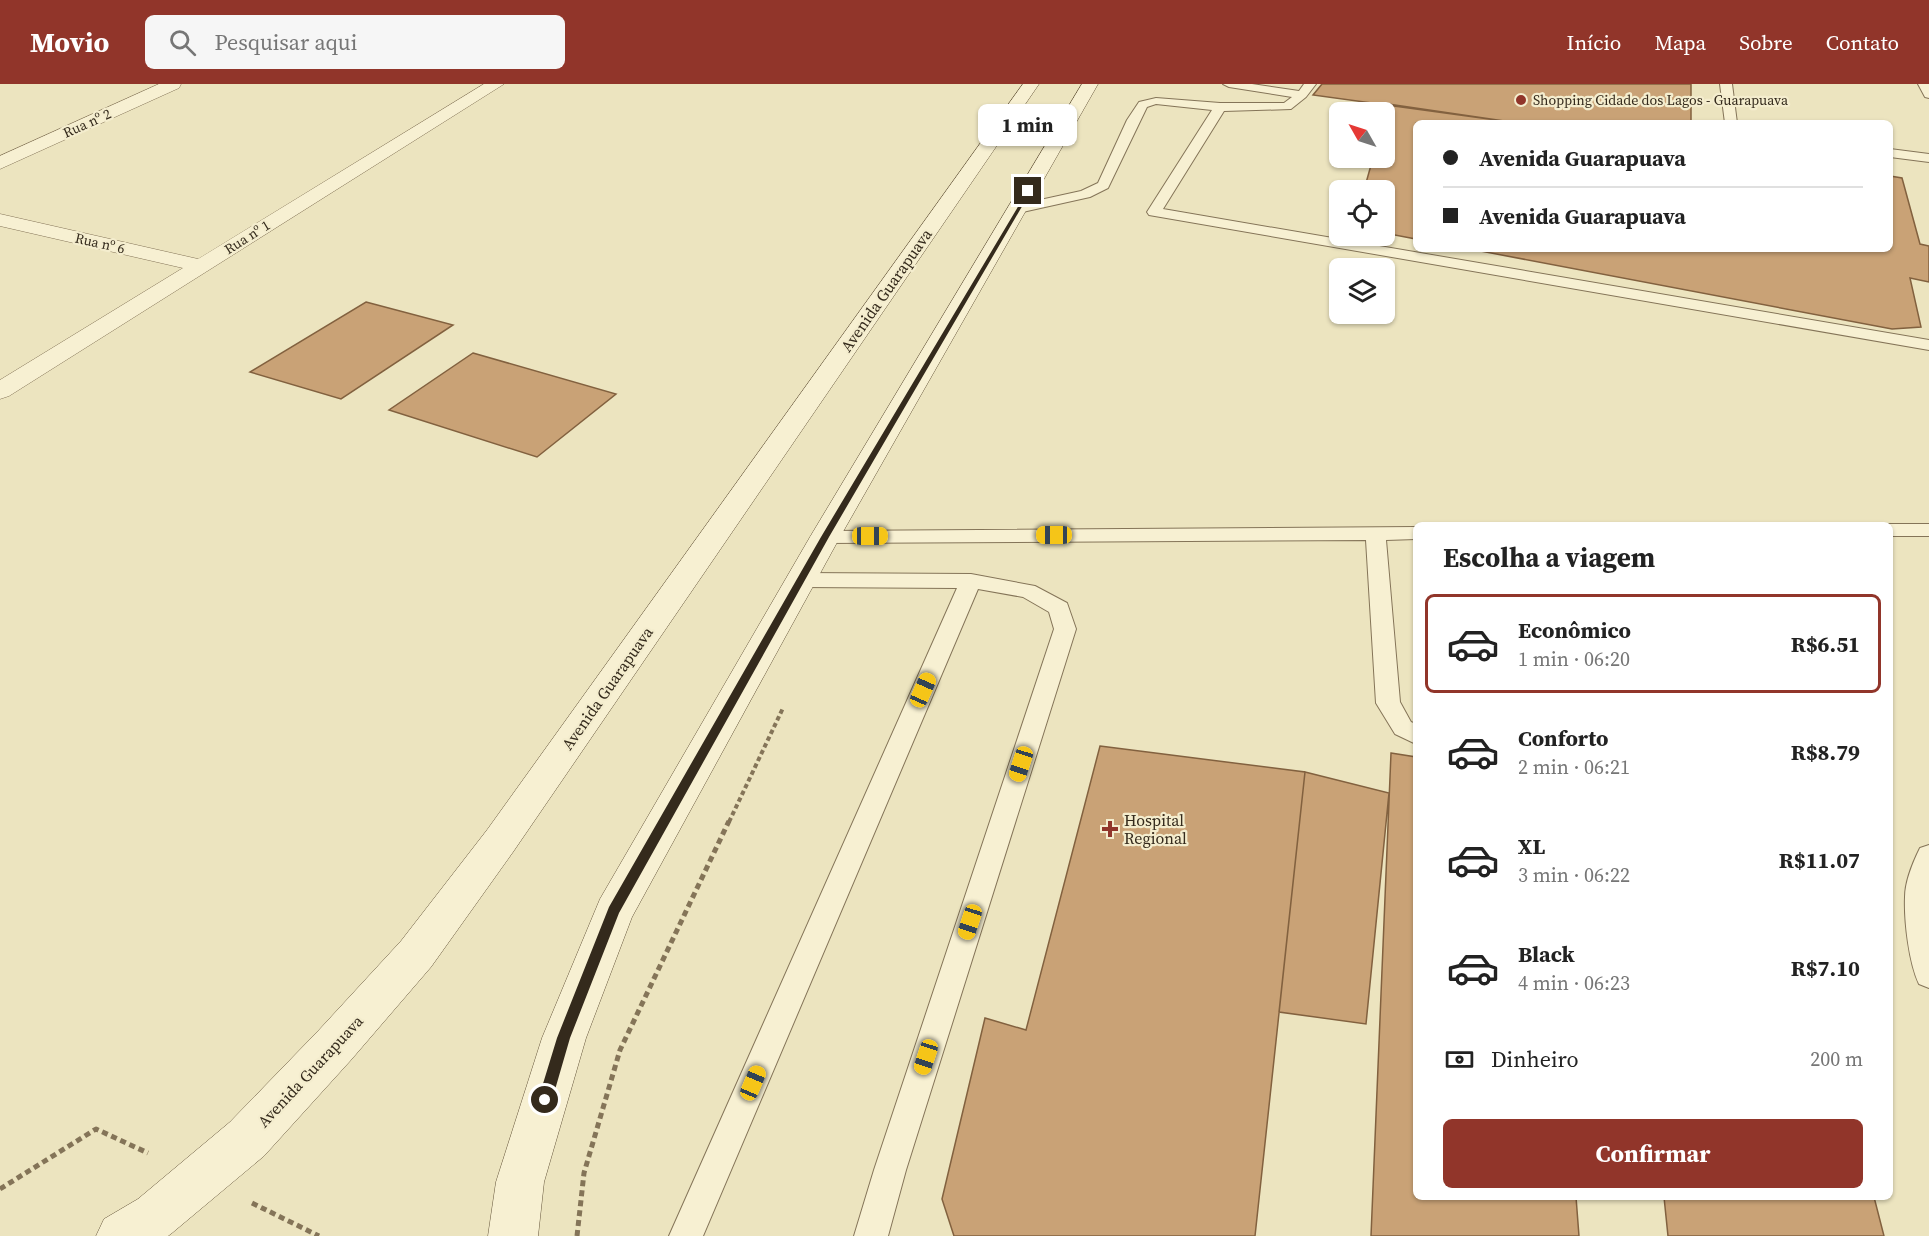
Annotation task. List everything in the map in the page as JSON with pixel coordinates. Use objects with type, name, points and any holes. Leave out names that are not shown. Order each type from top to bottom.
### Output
[{"type":"street","name":"Rua nº 2","points":[[0,163],[174,84]]},
{"type":"street","name":"Rua nº 1","points":[[0,391],[496,84]]},
{"type":"street","name":"Avenida Guarapuava","points":[[121,1236],[155,1216],[247,1139],[416,954],[500,841],[1031,84]]},
{"type":"street","points":[[513,1236],[520,1182],[560,1049],[614,911],[825,537],[1089,84]]},
{"type":"street","name":"Rua nº 6","points":[[0,220],[200,266]]},
{"type":"lane","points":[[1229,84],[1302,95]]},
{"type":"lane","points":[[1018,209],[1085,194],[1103,185],[1133,120],[1143,104],[1156,101],[1220,107],[1287,107],[1302,95],[1310,84]]},
{"type":"lane","points":[[1726,84],[1731,120]]},
{"type":"lane","points":[[1924,84],[1929,94]]},
{"type":"lane","points":[[1220,107],[1155,212],[1929,345]]},
{"type":"lane","points":[[1893,153],[1929,158]]},
{"type":"lane","points":[[1893,530],[1929,530]]},
{"type":"lane","points":[[825,537],[1413,533]]},
{"type":"lane","points":[[1376,534],[1388,703],[1403,728],[1413,733]]},
{"type":"lane","points":[[802,580],[971,581],[1028,591],[1059,608],[1065,629],[890,1170],[871,1236]]},
{"type":"lane","points":[[686,1236],[971,581]]},
{"type":"lane","points":[[1929,856],[1918,896],[1925,962],[1929,975]]},
{"type":"path","points":[[577,1236],[584,1173],[620,1050],[787,699]]},
{"type":"building","name":"Shopping Cidade dos Lagos - Guarapuava","points":[[1322,84],[1691,84],[1691,120],[1496,120],[1395,106],[1395,102],[1364,102],[1313,95]]},
{"type":"building","points":[[1395,105],[1497,120],[1413,120],[1413,238],[1395,235],[1395,180],[1367,180],[1370,168],[1395,168]]},
{"type":"building","points":[[1893,176],[1902,178],[1920,244],[1929,246],[1929,282],[1910,278],[1921,327],[1892,329],[1486,252],[1893,252]]},
{"type":"building","points":[[366,302],[453,325],[341,399],[250,372]]},
{"type":"building","points":[[473,353],[616,394],[537,457],[389,410]]},
{"type":"building","points":[[1100,746],[1305,772],[1255,1236],[954,1236],[942,1199],[985,1018],[1026,1030]]},
{"type":"building","points":[[1391,753],[1413,757],[1413,1200],[1576,1200],[1579,1236],[1371,1236]]},
{"type":"building","points":[[1305,772],[1389,793],[1366,1024],[1279,1012]]},
{"type":"building","points":[[1664,1200],[1875,1200],[1884,1236],[1668,1236]]},
{"type":"place","name":"Shopping Cidade dos Lagos - Guarapuava","points":[[1521,100]]},
{"type":"place","name":"Hospital Regional","points":[[1110,829]]},
{"type":"route","points":[[545,1100],[564,1038],[614,911],[825,537],[1028,191]]}]
